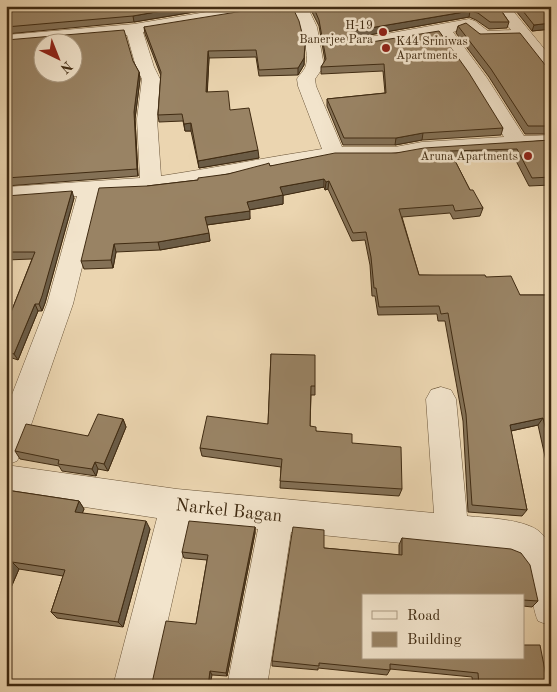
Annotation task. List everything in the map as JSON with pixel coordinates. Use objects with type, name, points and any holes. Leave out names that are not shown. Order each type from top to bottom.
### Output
[{"type":"street","points":[[6,40],[134,29],[274,6]]},
{"type":"street","points":[[299,6],[305,15],[312,33],[315,66],[306,79],[307,86],[334,153]]},
{"type":"street","points":[[501,6],[551,69]]},
{"type":"street","points":[[358,44],[469,24],[484,36],[489,37],[523,34]]},
{"type":"street","points":[[134,29],[145,67],[151,79],[147,119],[151,184]]},
{"type":"street","points":[[443,30],[478,78],[517,142]]},
{"type":"street","points":[[6,194],[151,184],[228,173],[266,164],[334,153],[395,153],[422,148],[551,141]]},
{"type":"street","points":[[6,451],[60,304],[90,189]]},
{"type":"street","points":[[441,399],[452,531]]},
{"type":"street","name":"Narkel Bagan","points":[[6,480],[177,505],[502,536],[527,543],[543,562],[551,608]]},
{"type":"street","points":[[134,686],[177,505]]},
{"type":"street","points":[[247,686],[277,514]]},
{"type":"building","points":[[6,6],[190,6],[133,16],[6,27]]},
{"type":"building","points":[[274,6],[292,6],[299,21],[305,45],[304,58],[298,68],[259,70],[256,50],[208,51],[206,92],[228,91],[230,110],[249,108],[258,150],[198,161],[191,123],[184,124],[182,114],[158,115],[161,72],[144,27]]},
{"type":"building","points":[[313,6],[498,6],[509,22],[490,22],[478,13],[470,11],[352,31],[348,38],[352,43],[359,44],[439,31],[469,73],[503,128],[423,133],[396,138],[344,138],[327,99],[386,93],[384,64],[321,67],[326,59],[319,20]]},
{"type":"building","points":[[519,6],[551,6],[551,23],[534,25]]},
{"type":"building","points":[[466,23],[480,34],[520,33],[546,66],[551,67],[551,126],[528,126],[491,69],[458,26]]},
{"type":"building","points":[[124,30],[133,61],[139,72],[134,112],[137,169],[6,178],[6,40],[32,38],[32,82],[82,82],[82,34]]},
{"type":"building","points":[[551,140],[551,177],[532,178],[517,149],[450,151],[470,190],[473,190],[483,208],[455,211],[453,205],[399,209],[419,275],[511,276],[520,295],[551,295],[551,452],[543,418],[510,425],[527,510],[472,505],[466,414],[448,313],[441,314],[439,306],[379,307],[376,288],[374,288],[366,232],[353,233],[329,181],[326,182],[324,179],[280,187],[283,195],[247,202],[250,211],[205,217],[209,233],[158,242],[114,244],[111,260],[81,261],[99,188],[147,186],[198,180],[198,178],[228,174],[269,163],[270,166],[335,153],[396,153],[424,148]]},
{"type":"building","points":[[72,191],[39,304],[35,304],[14,354],[6,351],[6,325],[35,252],[6,252],[6,196]]},
{"type":"building","points":[[271,354],[315,355],[315,386],[311,386],[310,426],[316,427],[316,431],[352,434],[352,443],[401,447],[402,489],[280,481],[282,459],[200,448],[207,416],[268,424]]},
{"type":"building","points":[[98,414],[123,419],[104,464],[95,462],[92,469],[58,464],[59,460],[15,451],[26,424],[88,436]]},
{"type":"building","points":[[6,490],[79,501],[75,512],[146,521],[118,622],[51,612],[65,570],[12,562],[6,575]]},
{"type":"building","points":[[189,521],[255,527],[226,673],[210,671],[208,686],[140,686],[140,684],[152,683],[166,621],[196,624],[208,555],[182,552]]},
{"type":"building","points":[[293,527],[324,530],[324,548],[402,555],[402,538],[511,549],[521,553],[530,565],[538,601],[524,600],[524,594],[362,594],[362,660],[524,660],[524,645],[540,645],[548,686],[479,686],[478,673],[390,664],[390,670],[319,663],[319,666],[272,661]]},
{"type":"place","name":"H-19 Banerjee Para","points":[[383,32]]},
{"type":"place","name":"K44 Sriniwas Apartments","points":[[386,48]]},
{"type":"place","name":"Aruna Apartments","points":[[528,156]]}]
